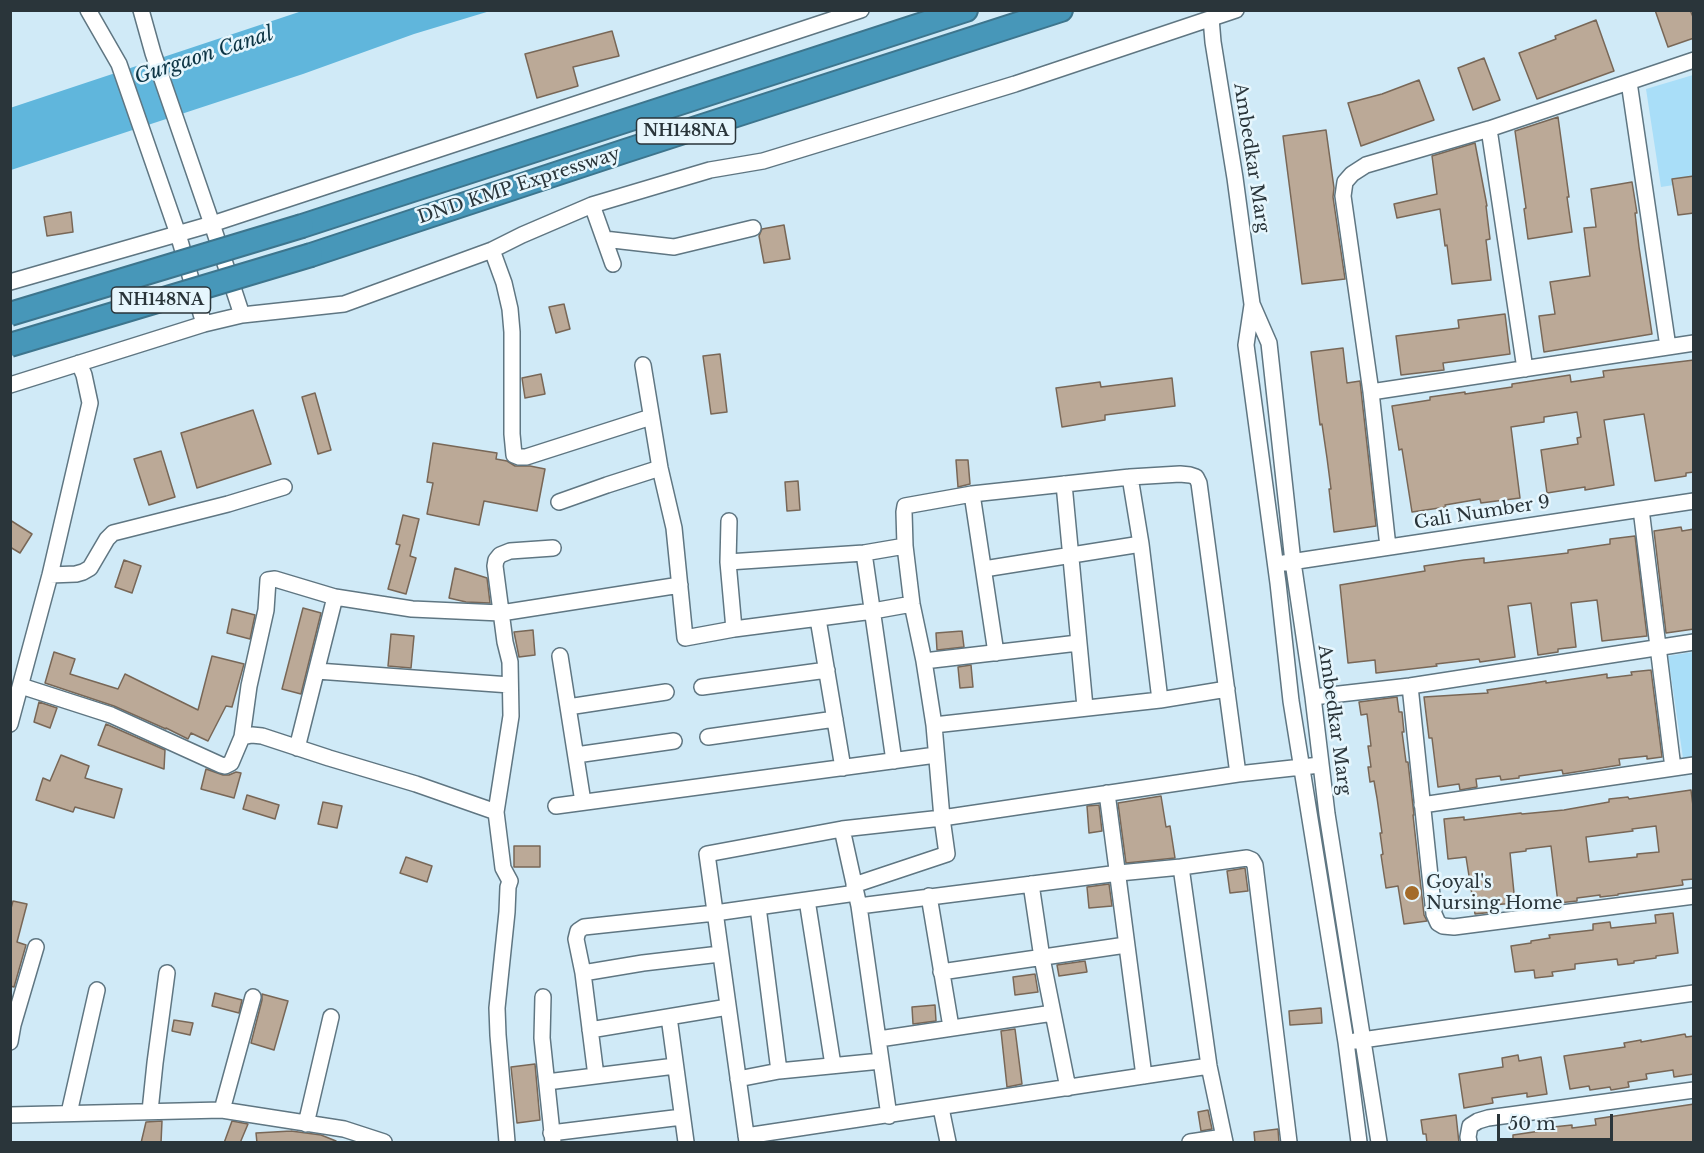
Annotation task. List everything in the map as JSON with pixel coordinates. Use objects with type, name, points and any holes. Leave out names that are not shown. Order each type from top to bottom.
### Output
[{"type":"highway","name":"DND KMP Expressway","points":[[10,314],[302,226],[966,10]]},
{"type":"highway","name":"DND KMP Expressway","points":[[10,345],[311,255],[1061,10]]},
{"type":"street","points":[[88,10],[119,64],[178,234],[204,324]]},
{"type":"street","points":[[141,10],[153,53],[242,315]]},
{"type":"street","points":[[10,282],[212,224],[861,10]]},
{"type":"street","points":[[10,385],[204,324],[242,315],[344,304],[492,250],[592,205],[710,170],[764,161],[1014,84],[1236,10]]},
{"type":"street","name":"Ambedkar Marg","points":[[1211,18],[1252,304],[1269,343],[1293,562],[1320,765],[1379,1143]]},
{"type":"street","points":[[1388,547],[1371,392],[1343,196],[1345,182],[1352,174],[1366,165],[1489,129],[1694,60]]},
{"type":"street","points":[[1629,82],[1668,347]]},
{"type":"street","points":[[1489,129],[1525,369]]},
{"type":"street","points":[[592,205],[613,264]]},
{"type":"street","points":[[604,239],[674,247],[753,228]]},
{"type":"street","points":[[492,250],[504,283],[510,309],[514,455],[526,457],[651,417]]},
{"type":"street","name":"Ambedkar Marg","points":[[1252,304],[1246,345],[1276,564],[1291,700],[1346,1042],[1359,1143]]},
{"type":"street","points":[[1371,392],[1694,343]]},
{"type":"street","points":[[10,724],[50,575],[90,403],[79,363]]},
{"type":"street","points":[[643,365],[660,468],[674,528],[685,638],[912,604]]},
{"type":"street","points":[[559,502],[660,468]]},
{"type":"street","points":[[857,894],[947,854],[934,725],[912,604],[905,546],[905,506],[972,494],[1130,477],[1180,474],[1196,477],[1199,483],[1238,774]]},
{"type":"street","points":[[1130,477],[1141,544],[1160,700]]},
{"type":"street","points":[[1064,484],[1085,707]]},
{"type":"street","points":[[50,575],[76,574],[90,568],[113,533],[228,504],[284,487]]},
{"type":"street","points":[[972,494],[996,653]]},
{"type":"street","name":"Gali Number 9","points":[[1276,564],[1694,501]]},
{"type":"street","points":[[1641,509],[1673,768]]},
{"type":"street","points":[[729,521],[728,562],[734,629]]},
{"type":"street","points":[[984,569],[1141,544]]},
{"type":"street","points":[[728,562],[864,553],[905,546]]},
{"type":"street","points":[[507,1143],[497,1008],[510,881],[503,868],[496,812],[510,716],[510,662],[495,566],[500,555],[510,551],[553,548]]},
{"type":"street","points":[[864,553],[894,761]]},
{"type":"street","points":[[21,686],[111,716],[225,766],[231,763],[242,738],[249,686],[266,610],[268,580],[275,579],[335,597],[412,609],[501,613],[680,585]]},
{"type":"street","points":[[297,748],[335,597]]},
{"type":"street","points":[[818,619],[843,768]]},
{"type":"street","points":[[1312,697],[1410,686],[1694,642]]},
{"type":"street","points":[[924,661],[1078,643]]},
{"type":"street","points":[[560,656],[583,802]]},
{"type":"street","points":[[702,687],[827,670]]},
{"type":"street","points":[[317,671],[510,685]]},
{"type":"street","points":[[1410,686],[1434,914],[1438,923],[1454,927],[1694,896]]},
{"type":"street","points":[[934,725],[1160,700],[1227,689]]},
{"type":"street","points":[[568,706],[666,692]]},
{"type":"street","points":[[708,736],[835,719]]},
{"type":"street","points":[[242,738],[252,735],[262,736],[416,784],[496,812]]},
{"type":"street","points":[[576,755],[674,741]]},
{"type":"street","points":[[556,806],[936,754]]},
{"type":"street","points":[[1209,1066],[747,1140],[707,854],[842,829],[942,818],[1238,774],[1320,765]]},
{"type":"street","points":[[1422,805],[1694,765]]},
{"type":"street","points":[[1107,794],[1144,1076]]},
{"type":"street","points":[[842,829],[857,894],[889,1116]]},
{"type":"street","points":[[596,1076],[583,973],[576,939],[578,932],[584,927],[715,913],[857,894],[929,896],[1247,858],[1254,862],[1289,1143]]},
{"type":"street","points":[[1181,867],[1209,1066],[1225,1140],[1190,1143]]},
{"type":"street","points":[[1031,884],[1042,958],[1068,1088]]},
{"type":"street","points":[[929,896],[951,1028]]},
{"type":"street","points":[[807,900],[833,1065]]},
{"type":"street","points":[[758,907],[779,1071]]},
{"type":"street","points":[[941,972],[1126,945]]},
{"type":"street","points":[[10,1042],[36,947]]},
{"type":"street","points":[[583,973],[720,954]]},
{"type":"street","points":[[150,1112],[167,973]]},
{"type":"street","points":[[69,1113],[97,990]]},
{"type":"street","points":[[1346,1042],[1694,993]]},
{"type":"street","points":[[222,1110],[253,997]]},
{"type":"street","points":[[543,997],[542,1038],[552,1138],[682,1117]]},
{"type":"street","points":[[590,1030],[728,1007]]},
{"type":"street","points":[[879,1039],[1053,1013]]},
{"type":"street","points":[[306,1124],[331,1017]]},
{"type":"street","points":[[669,1017],[686,1143]]},
{"type":"street","points":[[738,1079],[779,1071],[881,1061]]},
{"type":"street","points":[[547,1082],[675,1066]]},
{"type":"street","points":[[1469,1143],[1470,1126],[1488,1118],[1694,1090]]},
{"type":"street","points":[[941,1108],[948,1143]]},
{"type":"street","points":[[10,1115],[222,1110],[344,1129],[383,1142]]},
{"type":"shaded area","points":[[1693,75],[1693,182],[1661,187],[1646,89]]},
{"type":"shaded area","points":[[1693,652],[1693,757],[1683,758],[1668,656]]},
{"type":"water","name":"Gurgaon Canal","points":[[302,11],[490,11],[414,34],[303,74],[11,170],[10,108]]},
{"type":"building","points":[[1655,10],[1690,10],[1694,19],[1694,38],[1668,47]]},
{"type":"building","points":[[1596,20],[1614,71],[1537,99],[1519,53]]},
{"type":"building","points":[[612,31],[619,56],[573,67],[578,86],[537,98],[525,54]]},
{"type":"building","points":[[1484,58],[1500,100],[1473,110],[1458,68]]},
{"type":"building","points":[[1419,80],[1434,120],[1361,146],[1348,103],[1382,94]]},
{"type":"building","points":[[1558,117],[1572,232],[1528,239],[1515,131]]},
{"type":"building","points":[[1326,130],[1345,279],[1302,284],[1283,136]]},
{"type":"building","points":[[1475,143],[1487,206],[1490,239],[1486,240],[1491,280],[1452,284],[1440,209],[1397,218],[1394,204],[1437,194],[1432,156]]},
{"type":"building","points":[[1694,176],[1694,213],[1678,215],[1672,179]]},
{"type":"building","points":[[1632,182],[1652,334],[1544,352],[1539,316],[1555,314],[1550,282],[1590,276],[1584,228],[1596,227],[1591,189]]},
{"type":"building","points":[[71,212],[73,232],[47,236],[44,217]]},
{"type":"building","points":[[784,225],[790,259],[764,263],[759,236],[762,229]]},
{"type":"building","points":[[564,304],[570,329],[556,333],[549,307]]},
{"type":"building","points":[[1505,314],[1510,354],[1443,363],[1444,370],[1401,375],[1396,336],[1459,328],[1458,320]]},
{"type":"building","points":[[1343,348],[1347,383],[1360,381],[1376,526],[1334,532],[1329,489],[1331,489],[1311,352]]},
{"type":"building","points":[[720,354],[727,412],[711,414],[703,356]]},
{"type":"building","points":[[1694,360],[1694,472],[1686,473],[1686,476],[1655,481],[1644,414],[1604,420],[1614,485],[1547,493],[1541,450],[1578,444],[1577,438],[1581,437],[1577,412],[1544,417],[1544,422],[1511,427],[1520,498],[1481,503],[1480,499],[1412,512],[1402,449],[1399,450],[1392,406],[1430,400],[1430,397],[1512,387],[1512,384],[1570,375],[1571,382],[1604,377],[1603,371]]},
{"type":"building","points":[[541,374],[545,394],[525,398],[522,378]]},
{"type":"building","points":[[1172,378],[1175,406],[1105,415],[1105,420],[1062,427],[1056,388],[1100,382],[1101,387]]},
{"type":"building","points":[[315,393],[331,450],[318,454],[302,397]]},
{"type":"building","points":[[253,410],[271,464],[197,488],[181,433]]},
{"type":"building","points":[[433,443],[497,453],[496,459],[507,461],[515,466],[545,469],[537,511],[484,501],[479,525],[427,514],[433,483],[427,482]]},
{"type":"building","points":[[161,451],[175,497],[149,505],[134,459]]},
{"type":"building","points":[[956,460],[968,460],[970,484],[958,487]]},
{"type":"building","points":[[798,481],[800,510],[787,511],[785,482]]},
{"type":"building","points":[[403,515],[419,519],[410,556],[416,558],[406,594],[388,589],[400,545],[396,544]]},
{"type":"building","points":[[10,520],[32,534],[20,553],[10,547]]},
{"type":"building","points":[[1681,527],[1682,531],[1694,529],[1694,629],[1666,633],[1654,531]]},
{"type":"building","points":[[1635,536],[1647,636],[1602,641],[1597,600],[1571,603],[1576,647],[1538,655],[1531,603],[1508,606],[1515,657],[1480,662],[1479,659],[1376,673],[1375,660],[1348,663],[1340,585],[1425,571],[1424,566],[1464,560],[1484,558],[1484,563],[1568,553],[1568,550],[1610,544],[1610,539]]},
{"type":"building","points":[[124,560],[141,566],[132,593],[115,587]]},
{"type":"building","points":[[455,568],[487,578],[490,603],[466,602],[449,598]]},
{"type":"building","points":[[303,608],[321,613],[301,694],[282,689]]},
{"type":"building","points":[[232,609],[255,615],[250,639],[227,633]]},
{"type":"building","points":[[533,630],[535,655],[519,657],[514,632]]},
{"type":"building","points":[[962,631],[964,647],[937,650],[936,633]]},
{"type":"building","points":[[391,634],[414,636],[411,668],[388,666]]},
{"type":"building","points":[[54,652],[75,659],[70,674],[118,689],[125,674],[198,710],[212,656],[244,664],[232,707],[226,706],[208,741],[191,733],[188,739],[114,706],[45,683]]},
{"type":"building","points":[[971,665],[973,687],[960,688],[958,667]]},
{"type":"building","points":[[1651,670],[1662,757],[1619,759],[1620,765],[1563,774],[1562,770],[1501,780],[1500,776],[1476,779],[1477,787],[1460,790],[1459,784],[1438,787],[1424,697],[1488,693],[1487,690],[1546,681],[1546,683],[1607,674],[1607,678]]},
{"type":"building","points":[[1397,697],[1399,712],[1402,712],[1404,732],[1402,732],[1406,762],[1408,762],[1424,915],[1427,921],[1404,924],[1398,886],[1386,888],[1377,798],[1374,781],[1370,782],[1368,767],[1371,767],[1368,746],[1371,746],[1367,714],[1361,715],[1359,702]]},
{"type":"building","points":[[39,702],[57,708],[50,728],[34,722]]},
{"type":"building","points":[[106,724],[165,750],[164,769],[98,745]]},
{"type":"building","points":[[61,755],[89,766],[85,778],[122,789],[114,818],[75,807],[73,812],[36,800],[43,778],[50,781]]},
{"type":"building","points":[[206,769],[223,775],[241,773],[234,798],[201,789]]},
{"type":"building","points":[[1691,790],[1694,814],[1694,879],[1682,880],[1683,885],[1618,895],[1577,898],[1577,901],[1558,903],[1551,846],[1526,849],[1526,851],[1510,853],[1515,903],[1493,905],[1494,912],[1475,914],[1466,857],[1448,859],[1444,819],[1464,817],[1464,820],[1564,810],[1609,802],[1609,799],[1628,797],[1629,799]],"holes":[[[1656,826],[1659,852],[1637,854],[1637,857],[1589,862],[1586,837]]]},
{"type":"building","points":[[247,795],[279,805],[275,819],[243,809]]},
{"type":"building","points":[[1161,796],[1166,827],[1170,826],[1175,858],[1126,863],[1118,803]]},
{"type":"building","points":[[323,802],[342,806],[337,828],[318,824]]},
{"type":"building","points":[[1099,805],[1102,831],[1089,833],[1087,806]]},
{"type":"building","points":[[514,846],[540,846],[540,867],[514,867]]},
{"type":"building","points":[[406,857],[432,866],[427,882],[400,873]]},
{"type":"building","points":[[1245,868],[1248,891],[1230,893],[1227,871]]},
{"type":"building","points":[[1109,884],[1112,906],[1089,908],[1087,887]]},
{"type":"building","points":[[13,901],[27,904],[17,942],[26,945],[14,987],[10,986],[10,912]]},
{"type":"building","points":[[1673,913],[1678,953],[1618,965],[1617,959],[1575,964],[1575,969],[1552,972],[1553,976],[1535,978],[1534,970],[1515,972],[1511,946],[1550,938],[1549,935],[1593,930],[1593,924],[1610,922],[1611,928],[1656,923],[1655,915]]},
{"type":"building","points":[[1085,961],[1087,972],[1059,976],[1057,965]]},
{"type":"building","points":[[1035,974],[1038,992],[1015,995],[1013,977]]},
{"type":"building","points":[[215,993],[242,1000],[239,1013],[212,1006]]},
{"type":"building","points":[[262,994],[288,1001],[274,1050],[251,1043]]},
{"type":"building","points":[[935,1005],[936,1021],[913,1024],[912,1007]]},
{"type":"building","points":[[1321,1008],[1322,1023],[1290,1025],[1289,1011]]},
{"type":"building","points":[[174,1020],[193,1023],[190,1035],[172,1031]]},
{"type":"building","points":[[1015,1029],[1022,1084],[1007,1087],[1001,1031]]},
{"type":"building","points":[[1685,1034],[1686,1037],[1694,1036],[1694,1074],[1674,1077],[1673,1070],[1646,1074],[1647,1079],[1628,1082],[1629,1087],[1611,1090],[1610,1087],[1590,1090],[1589,1086],[1570,1089],[1564,1056],[1625,1047],[1624,1043]]},
{"type":"building","points":[[1518,1055],[1519,1061],[1541,1057],[1547,1094],[1527,1097],[1527,1093],[1492,1098],[1493,1103],[1464,1108],[1459,1074],[1503,1067],[1502,1058]]},
{"type":"building","points":[[535,1064],[540,1120],[517,1123],[511,1067]]},
{"type":"building","points":[[1694,1104],[1694,1143],[1513,1143],[1513,1135],[1554,1129],[1553,1127],[1572,1125],[1572,1128],[1596,1125],[1595,1119]]},
{"type":"building","points":[[1208,1110],[1212,1129],[1201,1131],[1198,1112]]},
{"type":"building","points":[[1456,1115],[1459,1143],[1427,1143],[1421,1120]]},
{"type":"building","points":[[162,1121],[161,1143],[141,1143],[146,1122]]},
{"type":"building","points":[[232,1121],[248,1124],[240,1143],[224,1143]]},
{"type":"building","points":[[1278,1129],[1279,1143],[1255,1143],[1254,1132]]},
{"type":"building","points":[[291,1131],[321,1135],[336,1143],[257,1143],[256,1133]]},
{"type":"place","name":"Goyal's Nursing Home","points":[[1412,893]]}]
